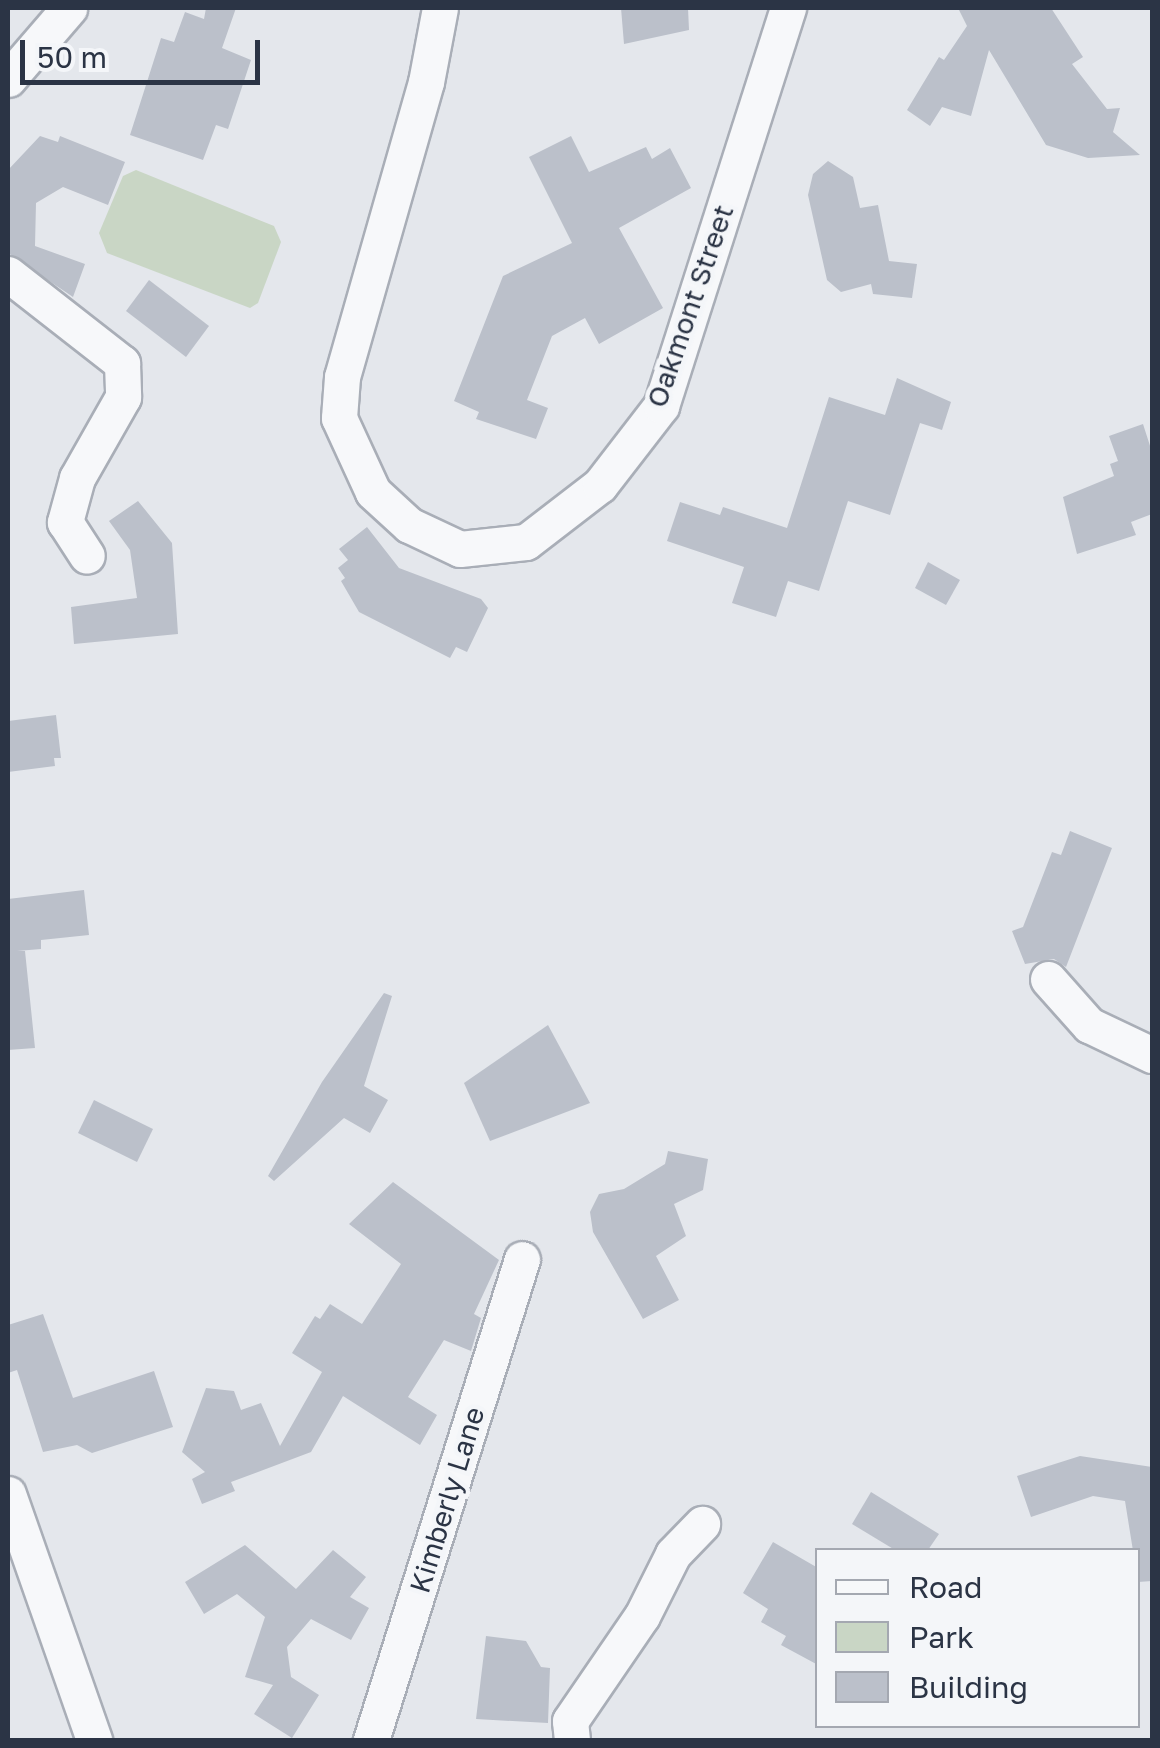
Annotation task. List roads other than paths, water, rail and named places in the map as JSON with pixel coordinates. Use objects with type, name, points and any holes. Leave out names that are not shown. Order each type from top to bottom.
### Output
[{"type":"street","points":[[8,79],[69,8]]},
{"type":"street","name":"Oakmont Street","points":[[440,8],[426,82],[342,377],[339,418],[373,492],[409,525],[460,549],[526,542],[600,485],[661,406],[788,8]]},
{"type":"street","points":[[8,274],[122,363],[123,396],[77,478],[65,522],[87,556]]},
{"type":"street","points":[[1048,978],[1089,1025],[1152,1056]]},
{"type":"street","name":"Kimberly Lane","points":[[371,1740],[522,1259]]},
{"type":"street","points":[[8,1494],[94,1740]]},
{"type":"street","points":[[572,1740],[570,1721],[642,1616],[673,1554],[702,1524]]}]
